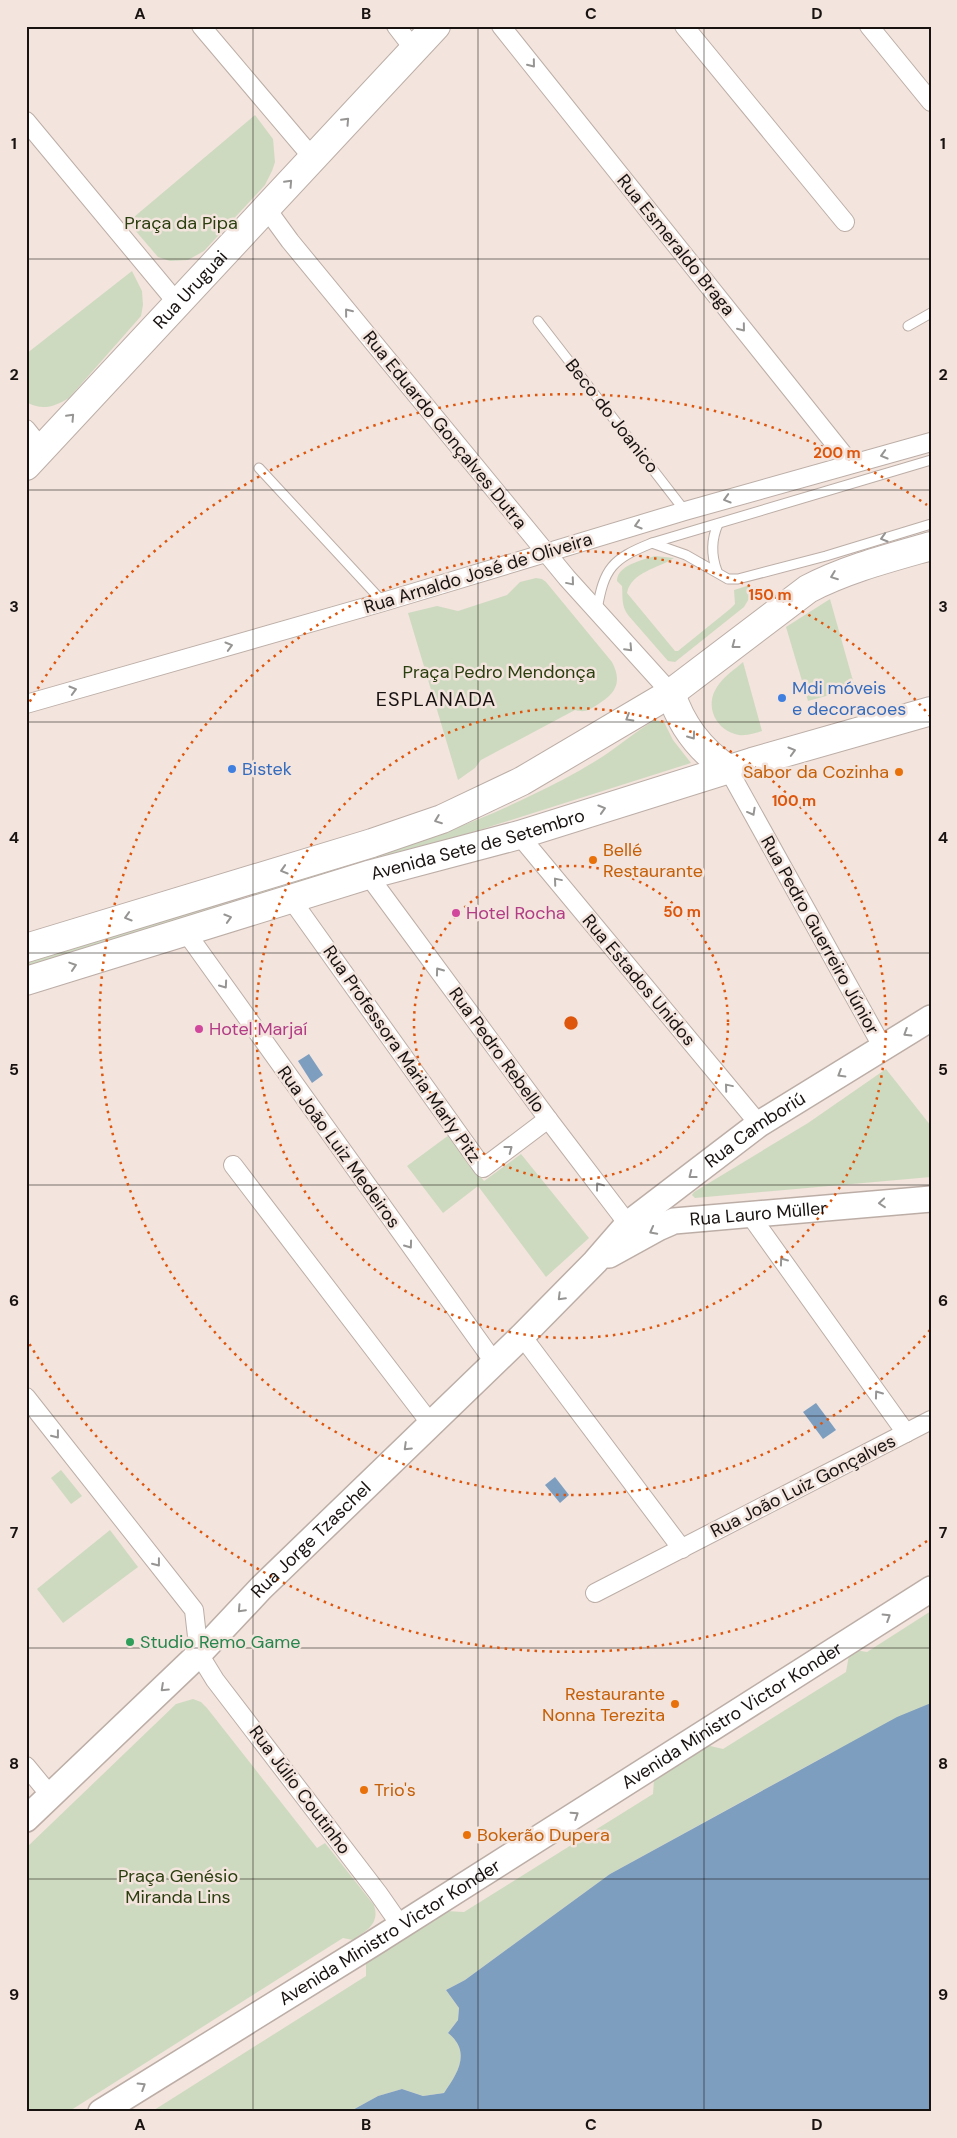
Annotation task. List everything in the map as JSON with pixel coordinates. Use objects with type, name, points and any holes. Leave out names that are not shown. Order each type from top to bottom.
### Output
[{"type":"main road","name":"Rua Uruguai","points":[[32,448],[178,304],[413,48],[436,26]]},
{"type":"main road","name":"Avenida Sete de Setembro","points":[[26,948],[372,843],[442,819],[522,782],[671,693],[808,589],[828,578],[848,571],[931,546]]},
{"type":"main road","points":[[671,693],[681,719],[696,742],[716,761],[728,769]]},
{"type":"main road","name":"Avenida Sete de Setembro","points":[[26,981],[185,930],[368,875],[519,835],[728,769],[931,711]]},
{"type":"main road","name":"Rua Camboriú","points":[[596,1262],[628,1224],[759,1124],[931,1018]]},
{"type":"main road","name":"Rua Lauro Müller","points":[[596,1262],[674,1221],[931,1199]]},
{"type":"main road","name":"Rua Jorge Tzaschel","points":[[26,1819],[199,1654],[261,1588],[596,1262]]},
{"type":"main road","name":"Avenida Ministro Victor Konder","points":[[101,2112],[401,1926],[931,1589]]},
{"type":"street","points":[[201,26],[312,157]]},
{"type":"street","points":[[396,26],[413,48]]},
{"type":"street","name":"Rua Esmeraldo Braga","points":[[501,26],[851,464]]},
{"type":"street","points":[[684,26],[845,222]]},
{"type":"street","points":[[869,26],[931,102]]},
{"type":"street","points":[[26,121],[178,304]]},
{"type":"street","name":"Rua Eduardo Gonçalves Dutra","points":[[266,208],[290,241],[546,553],[596,612],[671,693]]},
{"type":"street","name":"Rua Arnaldo José de Oliveira","points":[[26,704],[383,602],[685,511],[931,442]]},
{"type":"street","name":"Rua Pedro Guerreiro Júnior","points":[[728,769],[883,1048]]},
{"type":"street","name":"Rua Estados Unidos","points":[[519,835],[759,1124]]},
{"type":"street","name":"Rua Pedro Rebello","points":[[368,875],[628,1224]]},
{"type":"street","name":"Rua Professora Maria Marly Pitz","points":[[291,899],[483,1168],[548,1119]]},
{"type":"street","name":"Rua João Luiz Medeiros","points":[[185,930],[494,1362]]},
{"type":"street","points":[[233,1165],[431,1424]]},
{"type":"street","name":"Rua João Luiz Gonçalves","points":[[595,1594],[906,1433],[750,1215]]},
{"type":"street","points":[[522,1336],[682,1549]]},
{"type":"street","points":[[26,1397],[194,1610],[199,1654]]},
{"type":"street","points":[[906,1433],[931,1420]]},
{"type":"street","name":"Rua Júlio Coutinho","points":[[199,1654],[215,1680],[378,1893],[401,1926]]},
{"type":"street","points":[[26,1766],[50,1795]]},
{"type":"lane","points":[[908,326],[931,313]]},
{"type":"lane","name":"Beco do Joanico","points":[[538,321],[685,511]]},
{"type":"lane","points":[[596,612],[601,588],[614,563],[628,553],[652,543],[931,460]]},
{"type":"lane","points":[[259,468],[383,602]]},
{"type":"lane","points":[[717,571],[713,561],[712,542],[718,524]]},
{"type":"lane","points":[[652,543],[686,555],[728,579],[738,579],[826,556],[931,524]]},
{"type":"green space","name":"Praça da Pipa","points":[[255,115],[273,139],[275,162],[265,185],[204,251],[188,260],[170,261],[158,257],[128,222]]},
{"type":"green space","points":[[132,271],[142,291],[143,305],[141,316],[69,398],[48,407],[32,405],[26,402],[26,354]]},
{"type":"green space","points":[[655,556],[674,558],[640,575],[634,580],[627,593],[675,651],[678,651],[735,604],[734,590],[750,585],[750,597],[744,607],[675,662],[668,661],[628,615],[623,605],[622,586],[617,581],[618,575],[626,567]]},
{"type":"green space","name":"Praça Pedro Mendonça","points":[[536,578],[546,582],[612,662],[617,682],[613,692],[592,708],[584,711],[575,710],[481,760],[475,768],[458,780],[408,613],[437,606],[458,611],[507,595],[520,582]]},
{"type":"green space","points":[[830,599],[855,688],[808,701],[786,627]]},
{"type":"green space","points":[[743,662],[762,731],[739,735],[731,733],[724,728],[714,717],[712,702],[713,694],[719,683]]},
{"type":"green space","points":[[655,720],[664,722],[673,740],[691,763],[407,853],[254,898],[253,893],[394,850],[498,811],[585,767]]},
{"type":"green space","points":[[241,897],[243,902],[26,967],[26,961]]},
{"type":"green space","points":[[886,1069],[931,1126],[931,1177],[695,1198],[692,1195],[808,1123]]},
{"type":"green space","points":[[449,1135],[484,1181],[521,1154],[589,1238],[546,1277],[478,1186],[443,1213],[407,1166]]},
{"type":"green space","points":[[61,1470],[82,1496],[71,1504],[51,1478]]},
{"type":"green space","points":[[110,1530],[138,1567],[63,1623],[37,1589]]},
{"type":"green space","points":[[931,1611],[931,1703],[829,1754],[610,1874],[465,1980],[446,1990],[459,2008],[458,2020],[448,2033],[455,2040],[461,2055],[457,2071],[444,2093],[423,2096],[402,2089],[378,2096],[349,2112],[151,2112],[366,1976],[366,1960],[445,1911],[464,1912],[653,1794],[654,1779],[706,1745],[723,1749],[846,1672],[849,1655],[855,1650],[867,1652]]},
{"type":"green space","name":"Praça Genésio Miranda Lins","points":[[193,1699],[201,1702],[207,1708],[317,1848],[325,1843],[374,1905],[374,1922],[367,1930],[353,1940],[343,1938],[68,2112],[26,2112],[26,1848],[176,1704]]},
{"type":"water","points":[[309,1054],[323,1075],[312,1083],[298,1061]]},
{"type":"water","points":[[816,1403],[836,1430],[823,1439],[803,1412]]},
{"type":"water","points":[[555,1477],[569,1495],[560,1503],[545,1485]]},
{"type":"water","points":[[931,1703],[931,2112],[349,2112],[378,2096],[402,2089],[423,2096],[444,2093],[457,2071],[461,2055],[455,2040],[448,2033],[458,2020],[459,2008],[446,1990],[465,1980],[610,1874],[897,1717]]},
{"type":"place","name":"Mdi móveis e decoracoes","points":[[782,698]]},
{"type":"place","name":"Bistek","points":[[232,769]]},
{"type":"place","name":"Sabor da Cozinha","points":[[899,772]]},
{"type":"place","name":"Bellé Restaurante","points":[[593,860]]},
{"type":"place","name":"Hotel Rocha","points":[[456,913]]},
{"type":"place","name":"Hotel Marjaí","points":[[199,1029]]},
{"type":"place","name":"Studio Remo Game","points":[[130,1642]]},
{"type":"place","name":"Restaurante Nonna Terezita","points":[[675,1704]]},
{"type":"place","name":"Trio's","points":[[364,1790]]},
{"type":"place","name":"Bokerão Dupera","points":[[467,1835]]},
{"type":"district","name":"ESPLANADA","points":[[436,699]]}]
